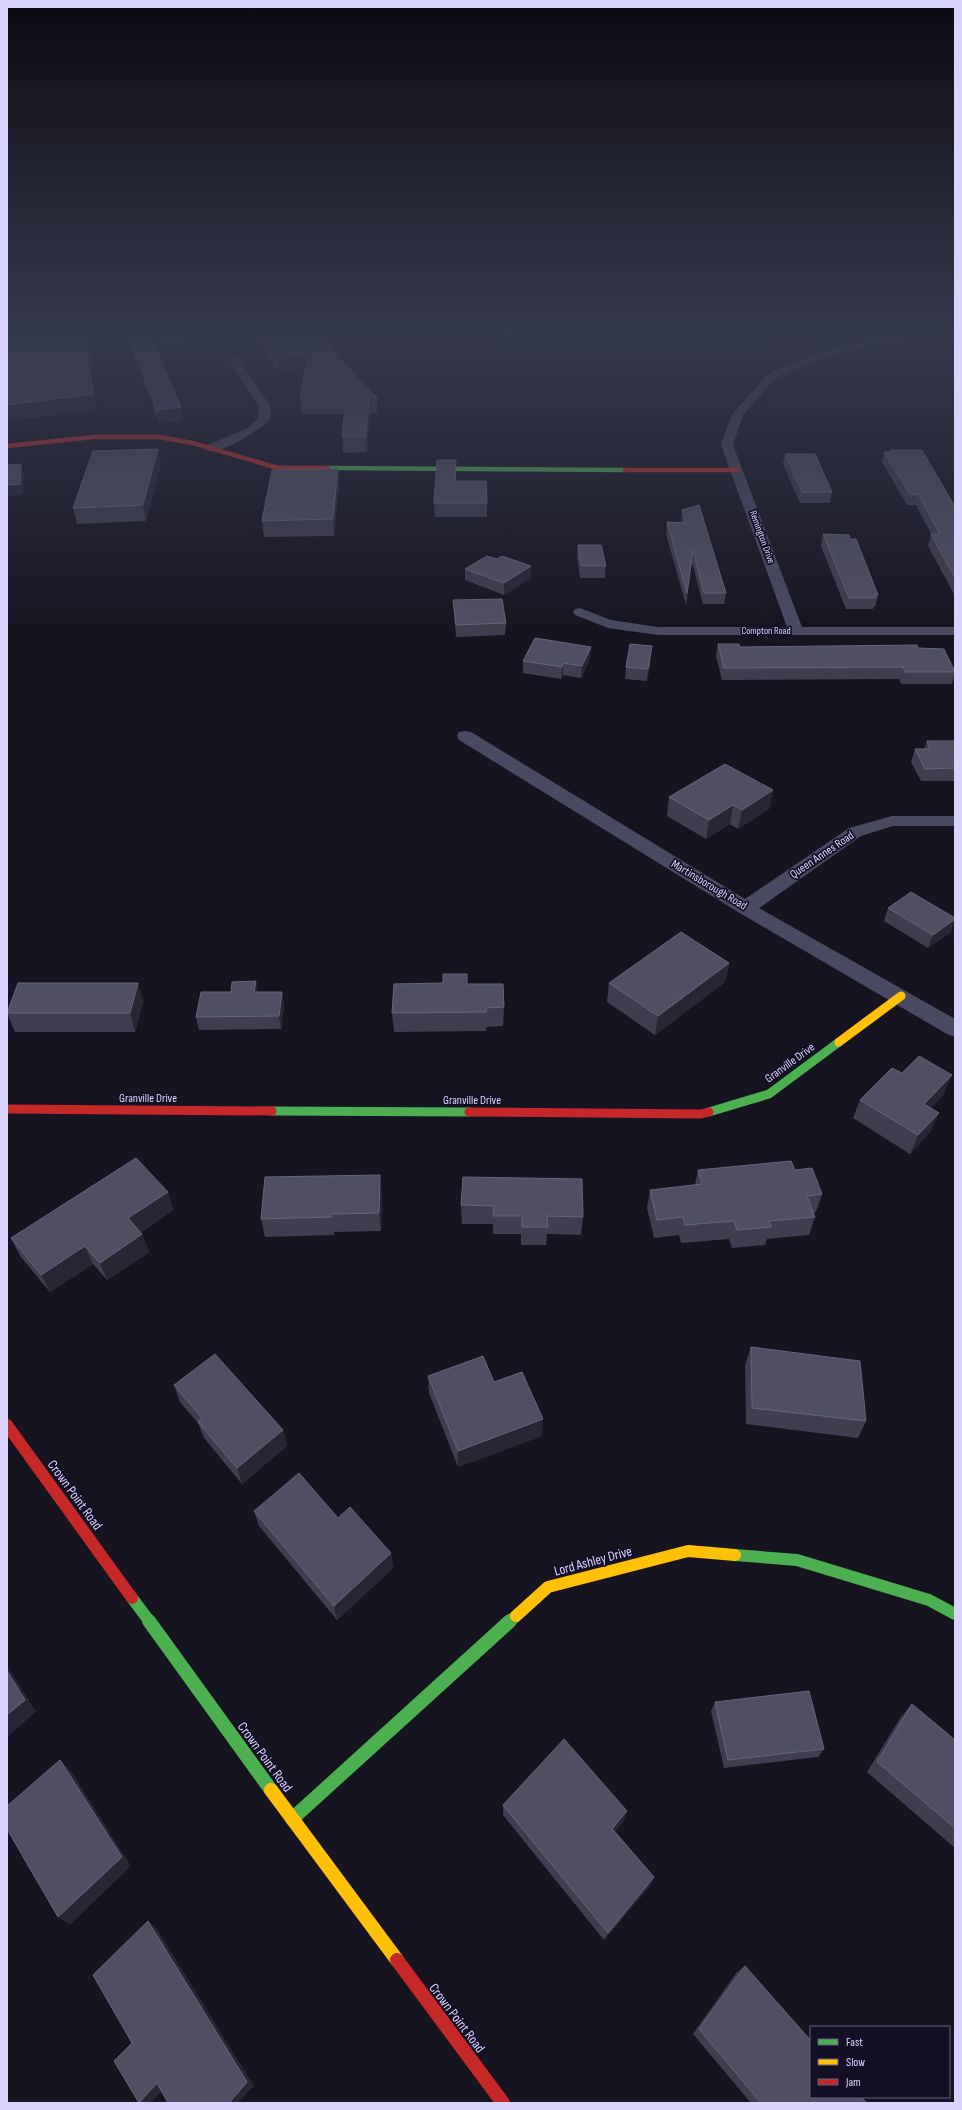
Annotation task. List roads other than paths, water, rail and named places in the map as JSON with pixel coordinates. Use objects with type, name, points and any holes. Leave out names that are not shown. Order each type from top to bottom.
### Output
[{"type":"street","points":[[212,448],[244,433]]},
{"type":"street","name":"Remington Drive","points":[[731,433],[727,444],[738,470],[796,631]]},
{"type":"street","points":[[7,446],[128,436],[182,440],[212,448],[255,463],[278,468],[738,470]]},
{"type":"street","name":"Compton Road","points":[[580,612],[608,624],[658,631],[955,630]]},
{"type":"street","name":"Martinsborough Road","points":[[465,736],[745,908],[901,996],[955,1029]]},
{"type":"street","name":"Queen Annes Road","points":[[745,908],[855,832],[892,822],[955,821]]},
{"type":"street","name":"Granville Drive","points":[[7,1109],[701,1114],[769,1094],[901,996]]},
{"type":"street","name":"Crown Point Road","points":[[7,1425],[292,1819],[503,2103]]},
{"type":"street","name":"Lord Ashley Drive","points":[[292,1819],[548,1587],[688,1551],[797,1560],[930,1600],[955,1614]]}]
